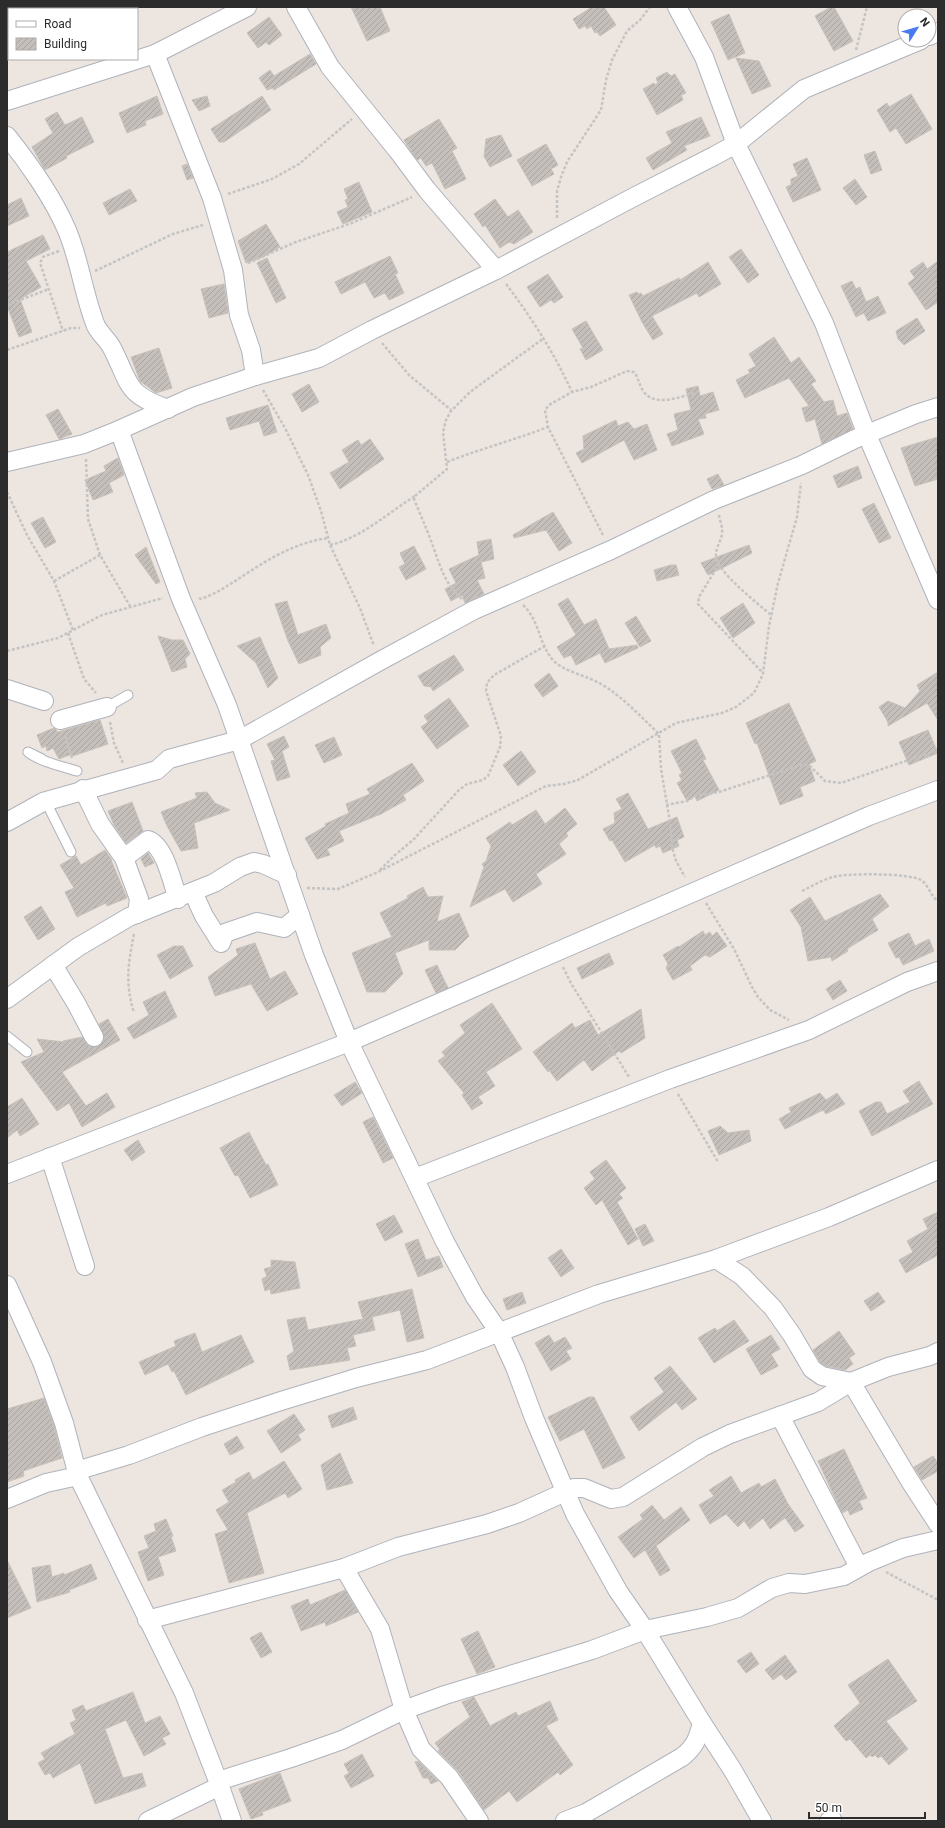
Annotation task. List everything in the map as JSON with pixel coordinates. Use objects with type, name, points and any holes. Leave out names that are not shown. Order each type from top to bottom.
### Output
[{"type":"street","points":[[138,59],[155,54],[247,7]]},
{"type":"street","points":[[296,7],[330,67],[364,108],[427,190],[496,270]]},
{"type":"street","points":[[677,7],[704,57],[736,144],[824,323],[867,435],[938,600]]},
{"type":"street","points":[[7,462],[84,444],[193,397],[255,376],[319,358],[372,330],[496,270],[736,144],[804,89],[903,48]]},
{"type":"street","points":[[155,54],[212,198],[219,220],[233,270],[239,315],[251,350],[255,376]]},
{"type":"street","points":[[7,101],[136,60]]},
{"type":"street","points":[[7,136],[21,154],[66,228],[97,328],[111,347],[125,379],[136,394],[148,402],[168,409]]},
{"type":"street","points":[[7,822],[46,802],[84,789],[157,770],[169,759],[239,740],[474,610],[611,550],[714,500],[802,465],[856,439],[916,414],[938,407]]},
{"type":"street","points":[[119,430],[180,594],[226,704],[300,915],[349,1042],[445,1242],[475,1298],[500,1332],[515,1366],[534,1418],[575,1514],[618,1591],[645,1630],[732,1769],[762,1821]]},
{"type":"street","points":[[7,689],[44,701]]},
{"type":"street","points":[[60,720],[107,707]]},
{"type":"street","points":[[84,789],[100,824],[124,858],[139,899],[137,914]]},
{"type":"street","points":[[7,1174],[349,1042],[696,893],[869,816],[938,790]]},
{"type":"street","points":[[124,858],[148,840],[153,842],[161,850],[185,895],[204,916],[221,943],[225,933],[234,929],[257,922],[284,928],[300,915]]},
{"type":"street","points":[[7,999],[78,947],[129,917],[214,883],[240,867],[254,862],[263,864],[289,881]]},
{"type":"street","points":[[53,965],[94,1037]]},
{"type":"street","points":[[414,1178],[670,1079],[809,1030],[908,982],[938,971]]},
{"type":"street","points":[[50,1157],[85,1266]]},
{"type":"street","points":[[7,1499],[46,1483],[77,1474],[202,1427],[356,1378],[426,1360],[600,1294],[716,1259],[829,1217],[938,1170]]},
{"type":"street","points":[[716,1259],[742,1276],[773,1308],[812,1369],[822,1376],[851,1382],[910,1481],[938,1524]]},
{"type":"street","points":[[7,1285],[14,1321],[45,1368],[64,1423],[77,1474],[184,1693],[232,1821]]},
{"type":"street","points":[[147,1620],[344,1568],[398,1547],[487,1524],[519,1513],[544,1500],[574,1488],[584,1488],[611,1499],[623,1497],[703,1447],[730,1434],[818,1402],[851,1382],[888,1367],[930,1356],[938,1352]]},
{"type":"street","points":[[780,1416],[864,1565]]},
{"type":"street","points":[[148,1821],[219,1784],[342,1740],[404,1710],[445,1695],[592,1650],[645,1630],[707,1617],[738,1608],[772,1588],[789,1584],[805,1584],[844,1576],[864,1565],[904,1548],[938,1540]]},
{"type":"street","points":[[344,1568],[380,1629],[404,1710],[421,1749],[449,1777],[479,1821]]},
{"type":"street","points":[[566,1821],[592,1809],[682,1757],[691,1750],[697,1741],[702,1723]]},
{"type":"lane","points":[[107,707],[128,695]]},
{"type":"lane","points":[[42,759],[77,771]]},
{"type":"lane","points":[[46,802],[71,852]]},
{"type":"lane","points":[[7,1036],[27,1052]]},
{"type":"path","points":[[558,237],[557,191],[561,177],[567,162],[601,110],[606,80],[612,60],[627,31],[640,20],[650,7]]},
{"type":"path","points":[[862,66],[856,59],[856,48],[867,7]]},
{"type":"path","points":[[212,198],[244,189],[272,178],[299,164],[364,108]]},
{"type":"path","points":[[233,270],[296,242],[388,209],[427,190]]},
{"type":"path","points":[[82,278],[173,234],[219,220]]},
{"type":"path","points":[[63,331],[40,260],[72,246]]},
{"type":"path","points":[[496,270],[525,309],[544,338],[572,392]]},
{"type":"path","points":[[7,305],[49,290]]},
{"type":"path","points":[[7,350],[71,328],[97,328]]},
{"type":"path","points":[[372,330],[409,375],[451,410]]},
{"type":"path","points":[[330,545],[340,543],[363,531],[415,496],[442,474],[447,469],[447,462],[444,454],[443,432],[446,420],[451,410],[470,392],[544,338]]},
{"type":"path","points":[[611,550],[548,426],[545,410],[550,405],[572,392],[591,387],[631,371],[637,375],[644,392],[649,397],[659,400],[671,399],[695,393]]},
{"type":"path","points":[[255,376],[285,428],[308,475],[321,511],[330,545],[360,608],[380,661]]},
{"type":"path","points":[[447,462],[478,450],[511,441],[548,426]]},
{"type":"path","points":[[84,444],[87,469],[88,519],[100,555],[130,606]]},
{"type":"path","points":[[289,881],[338,889],[378,872],[546,786],[564,784],[578,780],[676,723],[722,713],[736,707],[754,693],[763,674],[778,583],[797,517],[802,465]]},
{"type":"path","points":[[7,492],[27,535],[54,581],[73,630]]},
{"type":"path","points":[[415,496],[414,500],[434,549],[440,570],[447,583],[456,594],[474,610]]},
{"type":"path","points":[[714,500],[721,524],[722,534],[716,556],[719,564],[732,580],[772,616]]},
{"type":"path","points":[[7,651],[58,638],[102,614],[130,606],[180,594],[190,595],[201,599],[216,593],[280,554],[310,541],[328,538]]},
{"type":"path","points":[[54,581],[100,555]]},
{"type":"path","points":[[719,564],[699,597],[698,604],[763,674]]},
{"type":"path","points":[[512,594],[526,608],[537,626],[552,659],[560,666],[600,684],[624,700],[659,734],[661,769],[671,828],[672,847],[676,861],[696,893],[703,900],[723,929],[758,997],[770,1010],[809,1030]]},
{"type":"path","points":[[378,872],[413,840],[459,790],[467,784],[483,780],[488,776],[500,747],[501,736],[486,691],[487,683],[494,675],[545,646]]},
{"type":"path","points":[[666,805],[687,801],[695,796],[719,792],[804,764],[811,767],[819,778],[825,781],[841,783],[938,750]]},
{"type":"path","points":[[802,891],[834,877],[880,874],[921,880],[932,897],[938,901]]},
{"type":"path","points":[[134,1013],[128,993],[128,972],[137,914]]},
{"type":"path","points":[[556,953],[572,985],[638,1092]]},
{"type":"path","points":[[670,1079],[718,1162]]},
{"type":"path","points":[[864,1565],[938,1600]]},
{"type":"building","points":[[351,7],[380,7],[390,31],[367,41]]},
{"type":"building","points":[[592,7],[604,7],[616,25],[600,36],[597,32],[595,33],[591,26],[587,29],[585,26],[579,29],[573,19]]},
{"type":"building","points":[[831,7],[834,7],[853,41],[834,51],[815,16]]},
{"type":"building","points":[[729,14],[745,53],[728,60],[711,22]]},
{"type":"building","points":[[269,17],[282,35],[269,45],[266,42],[258,48],[247,33]]},
{"type":"building","points":[[310,54],[316,64],[274,90],[273,88],[267,90],[259,78],[270,70],[274,76]]},
{"type":"building","points":[[736,58],[759,61],[771,86],[752,94]]},
{"type":"building","points":[[667,72],[671,76],[675,74],[686,93],[681,95],[683,100],[657,115],[643,89],[654,83],[655,85],[658,83],[656,78]]},
{"type":"building","points":[[911,94],[932,129],[906,144],[896,128],[890,132],[877,110],[887,103],[889,107]]},
{"type":"building","points":[[157,96],[163,114],[145,121],[146,125],[127,133],[119,113]]},
{"type":"building","points":[[207,96],[210,106],[199,111],[192,100]]},
{"type":"building","points":[[262,96],[271,110],[224,142],[219,142],[211,129]]},
{"type":"building","points":[[57,112],[65,125],[82,117],[94,142],[66,156],[67,158],[45,170],[32,147],[53,133],[45,119]]},
{"type":"building","points":[[701,117],[710,136],[684,146],[687,150],[653,170],[646,158],[672,143],[666,132]]},
{"type":"building","points":[[439,119],[457,148],[452,151],[466,179],[445,189],[432,163],[426,166],[421,158],[417,160],[404,140]]},
{"type":"building","points":[[501,135],[512,156],[490,167],[484,156],[486,139]]},
{"type":"building","points":[[546,144],[558,165],[551,169],[554,174],[532,186],[517,160]]},
{"type":"building","points":[[875,151],[882,170],[871,174],[864,155]]},
{"type":"building","points":[[807,158],[821,190],[793,202],[786,187],[791,185],[791,179],[798,176],[793,164]]},
{"type":"building","points":[[187,164],[193,178],[187,180],[182,166]]},
{"type":"building","points":[[855,179],[867,197],[856,205],[843,188]]},
{"type":"building","points":[[359,182],[372,212],[343,224],[337,212],[348,207],[345,200],[348,199],[344,189]]},
{"type":"building","points":[[130,189],[137,201],[109,215],[103,203]]},
{"type":"building","points":[[21,198],[29,216],[7,226],[7,205]]},
{"type":"building","points":[[495,199],[508,217],[518,210],[533,232],[514,244],[509,242],[500,248],[485,225],[483,227],[474,214]]},
{"type":"building","points":[[266,224],[280,247],[263,257],[246,263],[238,241]]},
{"type":"building","points":[[43,235],[50,249],[26,261],[41,287],[20,299],[32,332],[19,337],[7,306],[7,252]]},
{"type":"building","points":[[741,249],[759,275],[748,283],[729,257]]},
{"type":"building","points":[[390,256],[398,273],[395,274],[404,293],[389,300],[385,293],[374,298],[365,282],[341,294],[335,282]]},
{"type":"building","points":[[267,258],[286,298],[276,303],[257,263]]},
{"type":"building","points":[[938,261],[938,302],[926,310],[908,283],[915,278],[910,271],[923,262],[927,269]]},
{"type":"building","points":[[708,262],[721,284],[699,297],[697,293],[652,316],[663,334],[653,340],[642,322],[629,295],[637,292],[638,294],[641,293],[643,296],[679,278],[680,280]]},
{"type":"building","points":[[548,274],[563,297],[554,303],[551,300],[540,307],[527,287]]},
{"type":"building","points":[[852,281],[856,289],[860,287],[866,302],[878,296],[886,313],[868,321],[864,313],[856,317],[841,286]]},
{"type":"building","points":[[224,284],[228,313],[209,318],[201,289]]},
{"type":"building","points":[[917,318],[925,331],[904,345],[898,339],[896,331]]},
{"type":"building","points":[[586,321],[603,350],[586,360],[580,349],[583,348],[572,329]]},
{"type":"building","points":[[774,337],[791,363],[799,357],[816,381],[811,384],[824,402],[833,400],[837,416],[847,413],[853,429],[822,444],[815,419],[806,422],[802,408],[809,406],[789,378],[745,398],[736,380],[750,373],[748,370],[756,366],[749,354]]},
{"type":"building","points":[[159,348],[172,388],[156,393],[140,381],[131,357]]},
{"type":"building","points":[[309,384],[319,402],[302,412],[292,394]]},
{"type":"building","points":[[698,386],[700,396],[713,392],[719,410],[705,414],[706,418],[698,419],[704,434],[672,446],[667,434],[678,430],[674,414],[691,410],[686,389]]},
{"type":"building","points":[[268,405],[277,432],[264,436],[259,421],[230,430],[226,418]]},
{"type":"building","points":[[58,409],[72,434],[59,439],[46,415]]},
{"type":"building","points":[[616,420],[618,426],[628,422],[634,429],[647,424],[657,450],[634,460],[624,440],[582,463],[576,453],[584,449],[583,436]]},
{"type":"building","points":[[938,437],[938,479],[915,486],[901,448]]},
{"type":"building","points":[[370,439],[384,459],[340,489],[330,473],[349,462],[342,450],[358,440],[361,445]]},
{"type":"building","points":[[118,458],[124,475],[109,483],[113,492],[93,500],[85,480],[106,471],[104,466]]},
{"type":"building","points":[[858,466],[862,478],[838,488],[833,476]]},
{"type":"building","points":[[718,474],[724,485],[712,489],[707,479]]},
{"type":"building","points":[[874,503],[891,538],[879,543],[862,509]]},
{"type":"building","points":[[553,512],[572,543],[559,551],[546,530],[514,538],[513,535]]},
{"type":"building","points":[[43,517],[56,542],[45,548],[31,523]]},
{"type":"building","points":[[491,539],[494,559],[481,562],[485,578],[477,580],[484,594],[465,603],[462,595],[451,601],[445,589],[456,583],[449,569],[479,555],[477,542]]},
{"type":"building","points":[[749,545],[752,553],[708,575],[701,563]]},
{"type":"building","points":[[414,546],[426,569],[406,580],[399,567],[405,564],[400,553]]},
{"type":"building","points":[[146,547],[160,582],[156,584],[135,555]]},
{"type":"building","points":[[676,565],[679,575],[657,581],[654,570]]},
{"type":"building","points":[[568,598],[584,625],[596,619],[609,649],[637,645],[638,648],[605,663],[600,653],[576,665],[571,655],[564,658],[557,647],[576,635],[558,604]]},
{"type":"building","points":[[287,601],[298,635],[326,624],[331,638],[320,647],[321,655],[299,664],[288,641],[275,604]]},
{"type":"building","points":[[743,603],[755,623],[733,638],[720,618]]},
{"type":"building","points":[[636,616],[651,641],[640,647],[625,623]]},
{"type":"building","points":[[158,636],[172,640],[183,640],[190,654],[185,659],[187,667],[172,672]]},
{"type":"building","points":[[260,637],[278,678],[268,688],[256,663],[237,646]]},
{"type":"building","points":[[454,655],[464,670],[433,691],[431,687],[424,686],[418,676]]},
{"type":"building","points":[[938,672],[938,720],[927,703],[888,726],[888,722],[879,707],[888,701],[905,708],[920,691],[917,685]]},
{"type":"building","points":[[549,673],[558,686],[543,697],[534,685]]},
{"type":"building","points":[[449,698],[469,726],[437,749],[421,727],[428,722],[424,716]]},
{"type":"building","points":[[789,703],[816,761],[809,764],[815,781],[800,787],[803,796],[780,805],[757,743],[755,744],[746,723]]},
{"type":"building","points":[[100,720],[108,744],[73,756],[72,754],[59,759],[53,748],[47,751],[46,746],[42,748],[37,735],[54,728],[58,732]]},
{"type":"building","points":[[928,730],[938,753],[909,765],[899,742]]},
{"type":"building","points":[[284,736],[289,747],[282,751],[290,777],[277,781],[271,761],[275,760],[267,744]]},
{"type":"building","points":[[334,737],[342,755],[324,763],[315,745]]},
{"type":"building","points":[[696,739],[706,759],[703,760],[719,790],[697,801],[695,796],[687,801],[677,783],[682,780],[679,775],[682,773],[671,751]]},
{"type":"building","points":[[521,751],[536,772],[518,786],[503,765]]},
{"type":"building","points":[[412,763],[424,781],[403,795],[406,800],[381,814],[339,831],[344,841],[327,849],[330,855],[317,859],[305,838],[326,826],[325,824],[349,813],[346,804],[370,794],[367,789]]},
{"type":"building","points":[[207,792],[215,803],[230,810],[194,823],[198,848],[181,851],[161,812],[197,798],[195,793]]},
{"type":"building","points":[[628,793],[648,829],[677,817],[684,837],[677,840],[679,846],[663,853],[660,846],[656,848],[655,845],[625,862],[612,840],[610,841],[603,829],[615,823],[614,813],[622,809],[616,799]]},
{"type":"building","points":[[132,802],[143,831],[126,843],[114,825],[108,811]]},
{"type":"building","points":[[565,808],[577,824],[566,833],[568,836],[559,844],[566,854],[536,874],[542,884],[513,902],[505,889],[470,907],[484,867],[482,864],[486,861],[491,846],[486,838],[510,822],[512,825],[536,810],[545,824]]},
{"type":"building","points":[[105,850],[112,860],[127,898],[107,906],[106,903],[77,917],[65,892],[74,888],[60,865],[76,856],[81,865]]},
{"type":"building","points":[[148,853],[154,863],[145,867],[141,859]]},
{"type":"building","points":[[423,887],[428,897],[443,896],[437,922],[459,913],[469,936],[455,950],[429,950],[429,940],[395,953],[403,974],[385,992],[367,992],[352,953],[392,937],[380,913],[408,898],[407,896]]},
{"type":"building","points":[[880,894],[889,906],[872,919],[878,930],[847,949],[848,951],[832,961],[831,957],[808,961],[801,927],[790,910],[810,897],[825,921]]},
{"type":"building","points":[[41,906],[55,929],[38,940],[24,917]]},
{"type":"building","points":[[703,931],[705,935],[710,932],[712,936],[717,932],[727,946],[710,957],[705,955],[690,966],[692,970],[673,980],[666,968],[668,964],[663,955],[678,946],[679,947]]},
{"type":"building","points":[[909,933],[915,946],[929,939],[934,951],[903,965],[899,957],[896,958],[888,943]]},
{"type":"building","points":[[255,943],[270,979],[285,971],[298,994],[267,1011],[251,984],[215,996],[208,977],[238,955],[236,949]]},
{"type":"building","points":[[174,946],[183,946],[193,966],[170,979],[157,955]]},
{"type":"building","points":[[609,953],[614,964],[582,979],[577,968]]},
{"type":"building","points":[[437,965],[448,988],[436,993],[425,970]]},
{"type":"building","points":[[840,980],[847,991],[833,1000],[826,989]]},
{"type":"building","points":[[165,991],[177,1017],[134,1039],[127,1028],[149,1015],[143,1002]]},
{"type":"building","points":[[492,1003],[522,1049],[486,1072],[495,1086],[478,1097],[483,1103],[472,1110],[462,1095],[464,1093],[438,1061],[445,1056],[442,1052],[465,1033],[460,1025]]},
{"type":"building","points":[[641,1009],[645,1038],[621,1053],[619,1051],[592,1071],[584,1060],[557,1081],[533,1052],[572,1023],[575,1028],[590,1020],[598,1035]]},
{"type":"building","points":[[108,1019],[120,1040],[62,1072],[86,1106],[107,1093],[115,1107],[82,1127],[69,1103],[57,1111],[21,1062],[44,1052],[37,1039],[64,1042],[63,1041],[82,1037],[89,1046],[99,1046],[103,1042],[104,1037],[99,1024]]},
{"type":"building","points":[[919,1081],[933,1104],[872,1136],[859,1111],[876,1102],[881,1102],[887,1114],[910,1102],[903,1091]]},
{"type":"building","points":[[355,1082],[362,1093],[342,1106],[334,1095]]},
{"type":"building","points":[[820,1093],[826,1100],[837,1093],[845,1104],[826,1114],[823,1110],[785,1129],[779,1119],[791,1112],[789,1108]]},
{"type":"building","points":[[22,1098],[39,1124],[20,1136],[17,1130],[7,1138],[7,1107]]},
{"type":"building","points":[[373,1117],[393,1158],[383,1163],[363,1122]]},
{"type":"building","points":[[720,1126],[728,1133],[749,1130],[751,1141],[719,1155],[708,1131]]},
{"type":"building","points":[[249,1132],[266,1165],[268,1164],[278,1185],[250,1198],[238,1175],[235,1176],[220,1148]]},
{"type":"building","points":[[138,1140],[145,1152],[132,1161],[124,1150]]},
{"type":"building","points":[[606,1160],[626,1188],[619,1194],[623,1198],[617,1202],[638,1239],[628,1245],[602,1200],[596,1205],[584,1188],[595,1179],[590,1172]]},
{"type":"building","points":[[938,1212],[938,1255],[906,1273],[899,1260],[913,1252],[907,1241],[928,1229],[923,1219]]},
{"type":"building","points":[[394,1215],[403,1232],[385,1241],[376,1224]]},
{"type":"building","points":[[645,1224],[654,1241],[643,1246],[635,1229]]},
{"type":"building","points":[[418,1239],[426,1260],[439,1256],[443,1267],[418,1277],[405,1244]]},
{"type":"building","points":[[561,1249],[574,1268],[561,1277],[548,1258]]},
{"type":"building","points":[[271,1260],[295,1262],[300,1288],[271,1294],[270,1289],[265,1291],[262,1279],[267,1276],[264,1269],[271,1267]]},
{"type":"building","points":[[412,1289],[424,1338],[407,1342],[400,1310],[372,1317],[375,1330],[353,1335],[356,1346],[347,1348],[350,1360],[290,1370],[287,1356],[294,1351],[287,1320],[305,1317],[308,1330],[363,1319],[358,1302]]},
{"type":"building","points":[[522,1292],[526,1303],[507,1310],[503,1299]]},
{"type":"building","points":[[878,1292],[885,1302],[871,1311],[864,1301]]},
{"type":"building","points":[[734,1320],[749,1341],[714,1363],[698,1338],[715,1328],[717,1331]]},
{"type":"building","points":[[839,1331],[855,1354],[849,1358],[853,1364],[845,1370],[826,1366],[820,1362],[813,1350]]},
{"type":"building","points":[[195,1333],[202,1352],[241,1335],[254,1362],[186,1395],[174,1371],[172,1372],[168,1364],[145,1375],[139,1362],[176,1346],[174,1341]]},
{"type":"building","points":[[549,1335],[554,1343],[565,1337],[572,1348],[566,1351],[571,1359],[551,1371],[535,1343]]},
{"type":"building","points":[[771,1335],[780,1349],[771,1354],[778,1366],[761,1375],[746,1349]]},
{"type":"building","points":[[670,1366],[697,1399],[682,1410],[676,1402],[639,1431],[630,1417],[664,1392],[654,1378]]},
{"type":"building","points":[[589,1397],[594,1397],[625,1458],[603,1469],[584,1429],[560,1441],[548,1417]]},
{"type":"building","points":[[44,1398],[54,1426],[62,1458],[23,1471],[24,1476],[7,1482],[7,1409]]},
{"type":"building","points":[[353,1407],[357,1419],[332,1428],[328,1416]]},
{"type":"building","points":[[294,1414],[305,1430],[298,1435],[301,1440],[281,1453],[267,1431]]},
{"type":"building","points":[[237,1436],[244,1448],[230,1455],[224,1444]]},
{"type":"building","points":[[844,1449],[867,1498],[859,1501],[863,1509],[850,1515],[848,1510],[842,1513],[818,1461]]},
{"type":"building","points":[[340,1453],[353,1483],[327,1490],[321,1465]]},
{"type":"building","points":[[933,1456],[938,1463],[938,1471],[922,1480],[914,1467]]},
{"type":"building","points":[[284,1461],[302,1489],[288,1498],[285,1493],[247,1513],[264,1573],[229,1583],[215,1534],[228,1530],[216,1510],[229,1502],[222,1490],[249,1472],[253,1480]]},
{"type":"building","points":[[731,1476],[741,1493],[759,1483],[761,1487],[775,1479],[788,1504],[804,1526],[795,1532],[785,1518],[770,1529],[763,1518],[750,1529],[744,1521],[738,1527],[726,1514],[710,1524],[699,1505],[714,1496],[709,1490]]},
{"type":"building","points":[[652,1505],[664,1520],[681,1507],[690,1520],[656,1546],[670,1570],[660,1576],[645,1550],[634,1558],[618,1537],[643,1519],[640,1515]]},
{"type":"building","points":[[166,1519],[173,1536],[171,1537],[176,1551],[158,1557],[164,1575],[148,1581],[138,1552],[149,1548],[144,1536],[156,1531],[154,1524]]},
{"type":"building","points":[[7,1560],[31,1608],[7,1618]]},
{"type":"building","points":[[91,1564],[97,1579],[69,1590],[70,1592],[37,1602],[32,1568],[50,1565],[52,1577],[64,1573],[64,1575]]},
{"type":"building","points":[[345,1590],[358,1612],[326,1626],[325,1622],[301,1631],[291,1606],[308,1599],[310,1605]]},
{"type":"building","points":[[478,1631],[495,1667],[477,1674],[461,1639]]},
{"type":"building","points":[[261,1632],[272,1652],[261,1658],[250,1638]]},
{"type":"building","points":[[751,1652],[759,1664],[746,1673],[737,1661]]},
{"type":"building","points":[[785,1655],[797,1672],[786,1680],[781,1674],[773,1680],[765,1670]]},
{"type":"building","points":[[888,1659],[917,1701],[886,1721],[908,1749],[889,1765],[881,1756],[878,1758],[875,1755],[872,1757],[870,1755],[866,1758],[850,1739],[846,1741],[834,1726],[860,1703],[848,1685]]},
{"type":"building","points":[[133,1692],[145,1723],[160,1716],[170,1734],[162,1738],[166,1744],[144,1756],[126,1720],[105,1729],[123,1778],[142,1773],[146,1786],[95,1804],[80,1763],[53,1778],[50,1773],[45,1775],[38,1763],[45,1759],[41,1753],[75,1734],[70,1723],[76,1720],[72,1710],[83,1705],[86,1711]]},
{"type":"building","points":[[474,1697],[490,1726],[516,1712],[518,1716],[550,1701],[558,1720],[546,1726],[573,1765],[560,1775],[558,1772],[517,1802],[509,1791],[484,1810],[458,1771],[438,1751],[440,1750],[435,1743],[470,1717],[462,1702]]},
{"type":"building","points":[[362,1754],[374,1776],[351,1788],[344,1776],[349,1773],[344,1764]]},
{"type":"building","points":[[418,1761],[438,1781],[431,1784],[428,1778],[423,1778],[415,1762]]},
{"type":"building","points":[[280,1773],[291,1801],[262,1812],[263,1815],[251,1819],[239,1789]]}]
